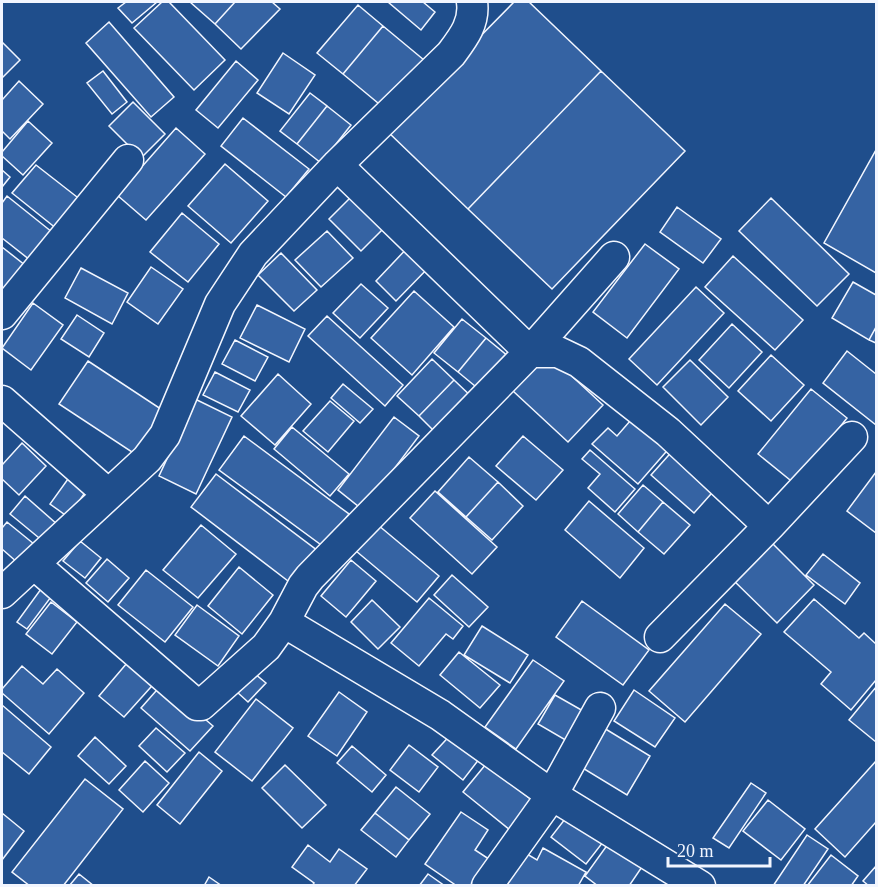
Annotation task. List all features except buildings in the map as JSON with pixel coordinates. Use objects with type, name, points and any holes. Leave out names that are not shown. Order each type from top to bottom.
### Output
[{"type":"street","points":[[2,593],[147,459],[165,435],[220,304],[253,254],[337,165],[451,54],[466,34],[473,12],[472,2]]},
{"type":"street","points":[[2,314],[128,160]]},
{"type":"street","points":[[337,165],[530,352],[558,352],[579,362],[668,432],[769,526]]},
{"type":"street","points":[[34,564],[197,705],[201,705],[266,647],[285,622],[303,586],[310,578],[530,352],[614,257]]},
{"type":"street","points":[[2,401],[108,494]]},
{"type":"street","points":[[660,637],[852,437]]},
{"type":"street","points":[[285,622],[440,715],[552,795],[700,885]]},
{"type":"street","points":[[487,885],[552,795],[600,708]]}]
